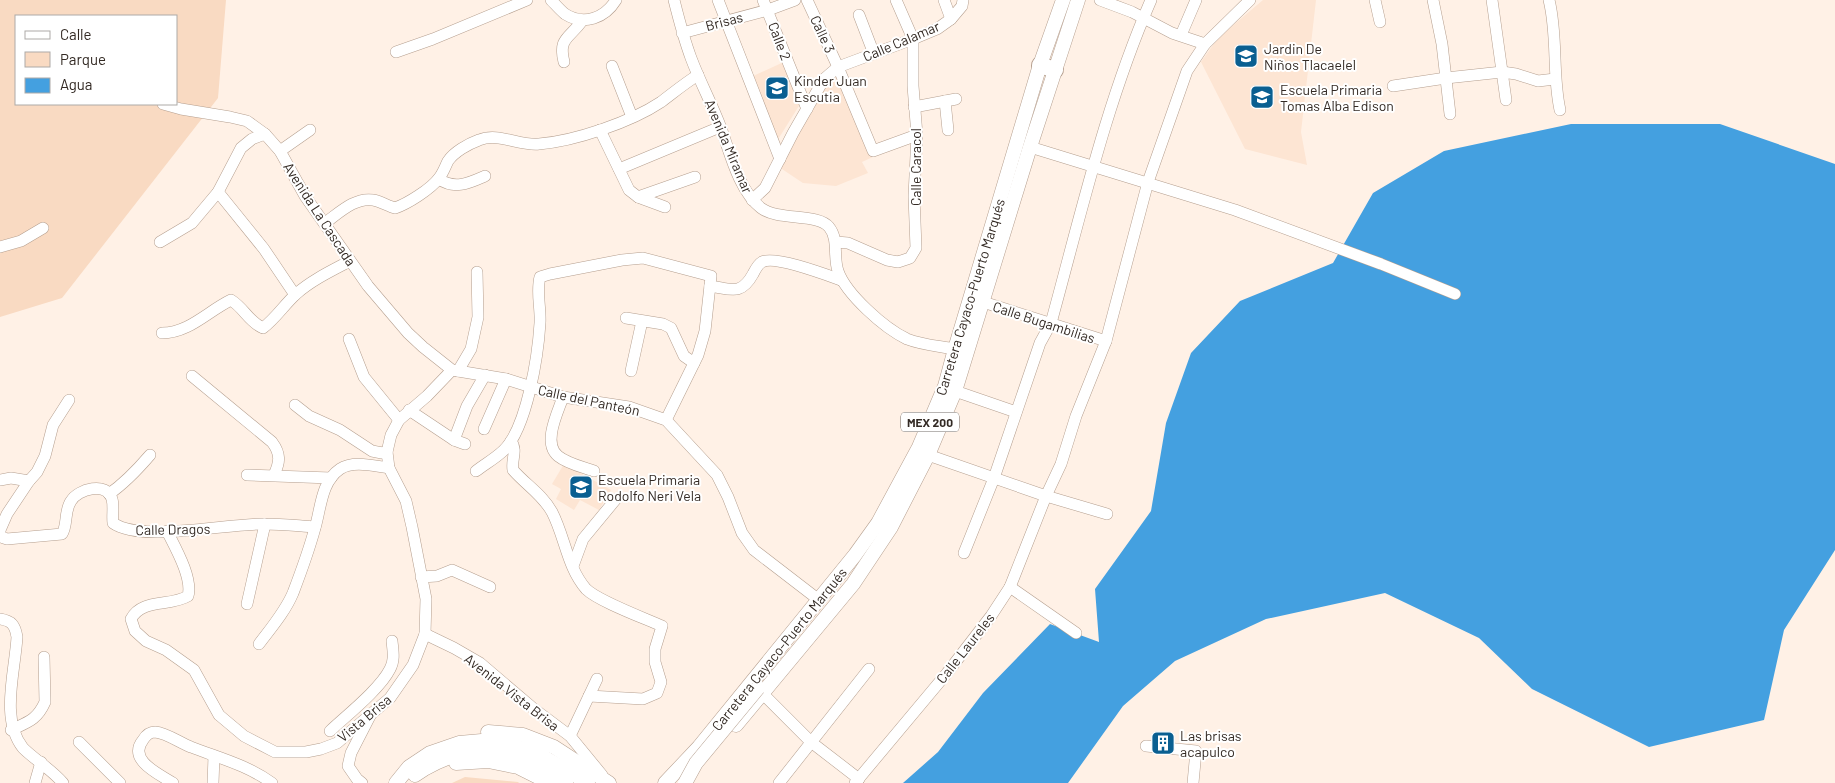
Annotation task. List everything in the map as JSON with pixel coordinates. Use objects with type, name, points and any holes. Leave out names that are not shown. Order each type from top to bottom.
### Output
[{"type":"main road","name":"Carretera Cayaco-Puerto Marqués","points":[[684,783],[760,691],[853,584],[891,527],[928,455],[956,390],[1030,147],[1062,0]]},
{"type":"main road","name":"Carretera Cayaco-Puerto Marqués","points":[[667,780],[699,747],[855,556],[878,523],[919,447],[945,386],[955,349],[1048,68],[1078,0]]},
{"type":"main road","points":[[684,783],[696,763],[760,691],[840,589],[855,556]]},
{"type":"main road","points":[[396,783],[409,767],[430,753],[488,732],[522,735],[554,747],[608,782]]},
{"type":"main road","points":[[459,743],[493,740],[535,757],[588,783]]},
{"type":"main road","points":[[408,783],[428,766],[443,759],[458,754],[494,750],[535,757],[566,783]]},
{"type":"main road","points":[[443,759],[456,763],[488,761],[518,767],[550,783]]},
{"type":"main road","points":[[692,783],[698,768]]},
{"type":"main road","points":[[654,783],[667,780]]},
{"type":"street","points":[[396,52],[433,39],[527,0]]},
{"type":"street","points":[[551,0],[564,14],[582,21]]},
{"type":"street","points":[[564,62],[561,49],[564,41],[582,21],[606,13],[616,0]]},
{"type":"street","name":"Avenida Miramar","points":[[674,0],[682,32],[698,75],[734,166],[752,200],[766,212],[791,218],[820,221],[829,226],[836,242]]},
{"type":"street","points":[[718,0],[780,158]]},
{"type":"street","name":"Brisas","points":[[682,32],[727,21],[766,5],[794,0]]},
{"type":"street","name":"Calle 3","points":[[807,0],[838,67],[873,151],[917,135]]},
{"type":"street","name":"Calle Caracol","points":[[836,242],[848,243],[887,260],[898,262],[910,258],[916,248],[914,196],[917,135],[914,107],[913,39],[896,0]]},
{"type":"street","points":[[944,0],[951,19]]},
{"type":"street","name":"Calle Calamar","points":[[752,200],[765,188],[824,78],[838,67],[936,29],[951,19],[962,6],[963,0]]},
{"type":"street","points":[[1100,0],[1132,12],[1172,32],[1205,44]]},
{"type":"street","points":[[964,553],[994,478],[1040,343],[1051,323],[1121,76],[1151,0]]},
{"type":"street","points":[[1181,35],[1196,0]]},
{"type":"street","points":[[1232,18],[1240,0]]},
{"type":"street","name":"Calle Laureles","points":[[857,781],[948,673],[1010,588],[1046,496],[1061,464],[1067,440],[1106,341],[1148,182],[1186,71],[1205,44],[1250,0]]},
{"type":"street","points":[[1375,0],[1380,22]]},
{"type":"street","points":[[1433,0],[1450,114]]},
{"type":"street","points":[[1492,0],[1506,100]]},
{"type":"street","points":[[1549,0],[1554,27],[1555,89],[1560,110]]},
{"type":"street","name":"Calle 2","points":[[766,5],[807,109]]},
{"type":"street","points":[[858,15],[874,54]]},
{"type":"street","points":[[612,66],[632,117]]},
{"type":"street","points":[[1393,86],[1502,72],[1538,80],[1555,80]]},
{"type":"street","points":[[325,223],[348,206],[361,200],[374,200],[395,208],[403,205],[439,179],[449,159],[460,150],[481,139],[505,139],[520,144],[539,144],[581,137],[632,117],[660,103],[698,75]]},
{"type":"street","points":[[914,107],[951,100],[948,130]]},
{"type":"street","name":"Avenida La Cascada","points":[[168,105],[247,122],[265,134],[280,151],[305,196],[350,262],[408,333],[429,352],[455,370]]},
{"type":"street","points":[[619,169],[720,127]]},
{"type":"street","points":[[280,151],[310,130]]},
{"type":"street","points":[[600,130],[629,190],[638,197],[665,207]]},
{"type":"street","points":[[160,242],[192,222],[218,192],[241,148],[252,139],[265,134]]},
{"type":"street","points":[[1030,147],[1235,210],[1381,264],[1455,294]]},
{"type":"street","points":[[439,179],[446,184],[458,186],[485,176]]},
{"type":"street","points":[[638,197],[695,177]]},
{"type":"street","points":[[218,192],[264,249],[296,295]]},
{"type":"street","points":[[0,246],[21,241],[43,228]]},
{"type":"street","points":[[836,242],[837,266],[841,280],[856,299],[907,339],[955,349]]},
{"type":"street","points":[[476,471],[504,450],[511,441],[524,410],[537,351],[540,321],[538,285],[540,277],[643,258],[734,290],[742,289],[748,284],[762,262],[771,260],[791,264],[841,280]]},
{"type":"street","points":[[162,333],[172,333],[194,323],[231,300],[240,305],[255,325],[263,328],[296,295],[322,275],[350,262]]},
{"type":"street","points":[[425,634],[426,599],[406,501],[389,468],[387,452],[391,435],[399,420],[455,370],[471,349],[478,317],[477,272]]},
{"type":"street","points":[[666,420],[694,363],[704,331],[711,281]]},
{"type":"street","name":"Calle Bugambilias","points":[[983,302],[1106,341]]},
{"type":"street","points":[[626,318],[663,324],[671,328],[684,356],[694,363]]},
{"type":"street","points":[[632,371],[642,321]]},
{"type":"street","points":[[350,339],[364,377],[399,420]]},
{"type":"street","name":"Calle del Panteón","points":[[455,370],[506,379],[563,397],[629,407],[666,420],[717,475],[728,496],[742,533],[754,550],[819,600]]},
{"type":"street","points":[[454,440],[467,406],[485,375]]},
{"type":"street","points":[[192,376],[272,442],[278,451],[279,462],[274,475]]},
{"type":"street","points":[[484,429],[506,379]]},
{"type":"street","points":[[956,390],[1016,412]]},
{"type":"street","points":[[563,397],[551,437],[552,446],[557,456],[572,464],[594,471]]},
{"type":"street","points":[[69,400],[53,425],[45,456],[37,472],[7,514],[0,533],[7,539],[62,534],[66,526],[69,502],[78,492],[87,489],[103,489],[110,494],[137,471],[150,455]]},
{"type":"street","points":[[295,405],[309,416],[340,430],[372,451],[387,452]]},
{"type":"street","points":[[409,410],[454,440],[465,444]]},
{"type":"street","points":[[511,441],[515,452],[512,464],[513,470],[544,498],[553,514],[572,566],[587,590],[605,601],[662,626],[654,649],[655,662],[661,682],[657,693],[643,699],[589,696]]},
{"type":"street","points":[[928,455],[1046,496],[1107,514]]},
{"type":"street","points":[[258,644],[284,611],[292,596],[316,528],[323,493],[331,478],[340,468],[358,465],[389,468]]},
{"type":"street","points":[[247,475],[331,478]]},
{"type":"street","points":[[0,480],[11,478],[29,481]]},
{"type":"street","name":"Calle Dragos","points":[[110,494],[113,500],[113,523],[120,528],[140,531],[167,531],[265,524],[316,528]]},
{"type":"street","points":[[572,566],[583,540],[616,500]]},
{"type":"street","points":[[247,604],[265,524]]},
{"type":"street","name":"Vista Brisa","points":[[167,531],[182,562],[189,588],[188,596],[135,611],[131,619],[135,631],[146,641],[174,655],[194,670],[219,715],[244,736],[275,752],[289,753],[321,749],[337,743],[390,698],[413,665],[425,634]]},
{"type":"street","points":[[421,577],[437,576],[452,570],[490,587]]},
{"type":"street","points":[[1010,588],[1076,633]]},
{"type":"street","points":[[0,619],[9,621],[15,626],[17,637],[16,652],[5,682],[7,709],[14,738],[64,783]]},
{"type":"street","name":"Avenida Vista Brisa","points":[[425,634],[480,663],[534,710],[570,736],[608,782]]},
{"type":"street","points":[[330,731],[377,686],[390,668],[394,657],[392,641]]},
{"type":"street","points":[[12,730],[33,719],[45,702],[44,657]]},
{"type":"street","points":[[779,783],[870,669]]},
{"type":"street","points":[[570,736],[597,679]]},
{"type":"street","points":[[377,686],[390,698]]},
{"type":"street","points":[[760,691],[811,742],[857,781]]},
{"type":"street","points":[[358,782],[348,766],[351,753],[372,712]]},
{"type":"street","points":[[173,783],[140,759],[138,750],[142,740],[149,733],[161,734],[214,756],[239,764],[272,783]]},
{"type":"street","points":[[79,742],[120,783]]},
{"type":"street","points":[[1146,746],[1196,750],[1193,783]]},
{"type":"street","points":[[213,783],[214,756]]},
{"type":"street","points":[[35,783],[41,762]]},
{"type":"shaded area","name":"Escuela Primaria Tomas Alba Edison","points":[[1263,0],[1316,0],[1301,132],[1307,165],[1245,149],[1201,62],[1218,38]]},
{"type":"shaded area","name":"Kinder Juan Escutia","points":[[786,61],[802,101],[777,141],[753,76]]},
{"type":"shaded area","points":[[837,73],[875,156],[862,162],[868,173],[836,186],[803,183],[782,169],[781,164],[829,81]]},
{"type":"shaded area","name":"Escuela Primaria Rodolfo Neri Vela","points":[[564,464],[611,490],[599,510],[580,500],[574,510],[556,499],[561,489],[552,484]]},
{"type":"green space","points":[[0,0],[226,0],[218,98],[62,298],[0,317]]},
{"type":"green space","points":[[465,777],[518,782],[519,783],[452,783]]},
{"type":"water","points":[[1571,124],[1720,124],[1835,164],[1835,550],[1784,630],[1764,720],[1649,747],[1532,689],[1479,638],[1385,593],[1266,619],[1175,661],[1123,706],[1068,783],[903,783],[938,752],[983,693],[1050,624],[1099,642],[1095,589],[1151,511],[1166,423],[1191,353],[1240,301],[1333,263],[1373,193],[1444,151]]},
{"type":"place","name":"Jardin De Niños Tlacaelel","points":[[1246,56]]},
{"type":"place","name":"Kinder Juan Escutia","points":[[777,88]]},
{"type":"place","name":"Escuela Primaria Tomas Alba Edison","points":[[1262,97]]},
{"type":"place","name":"Escuela Primaria Rodolfo Neri Vela","points":[[581,487]]},
{"type":"place","name":"Las brisas acapulco","points":[[1163,743]]}]
